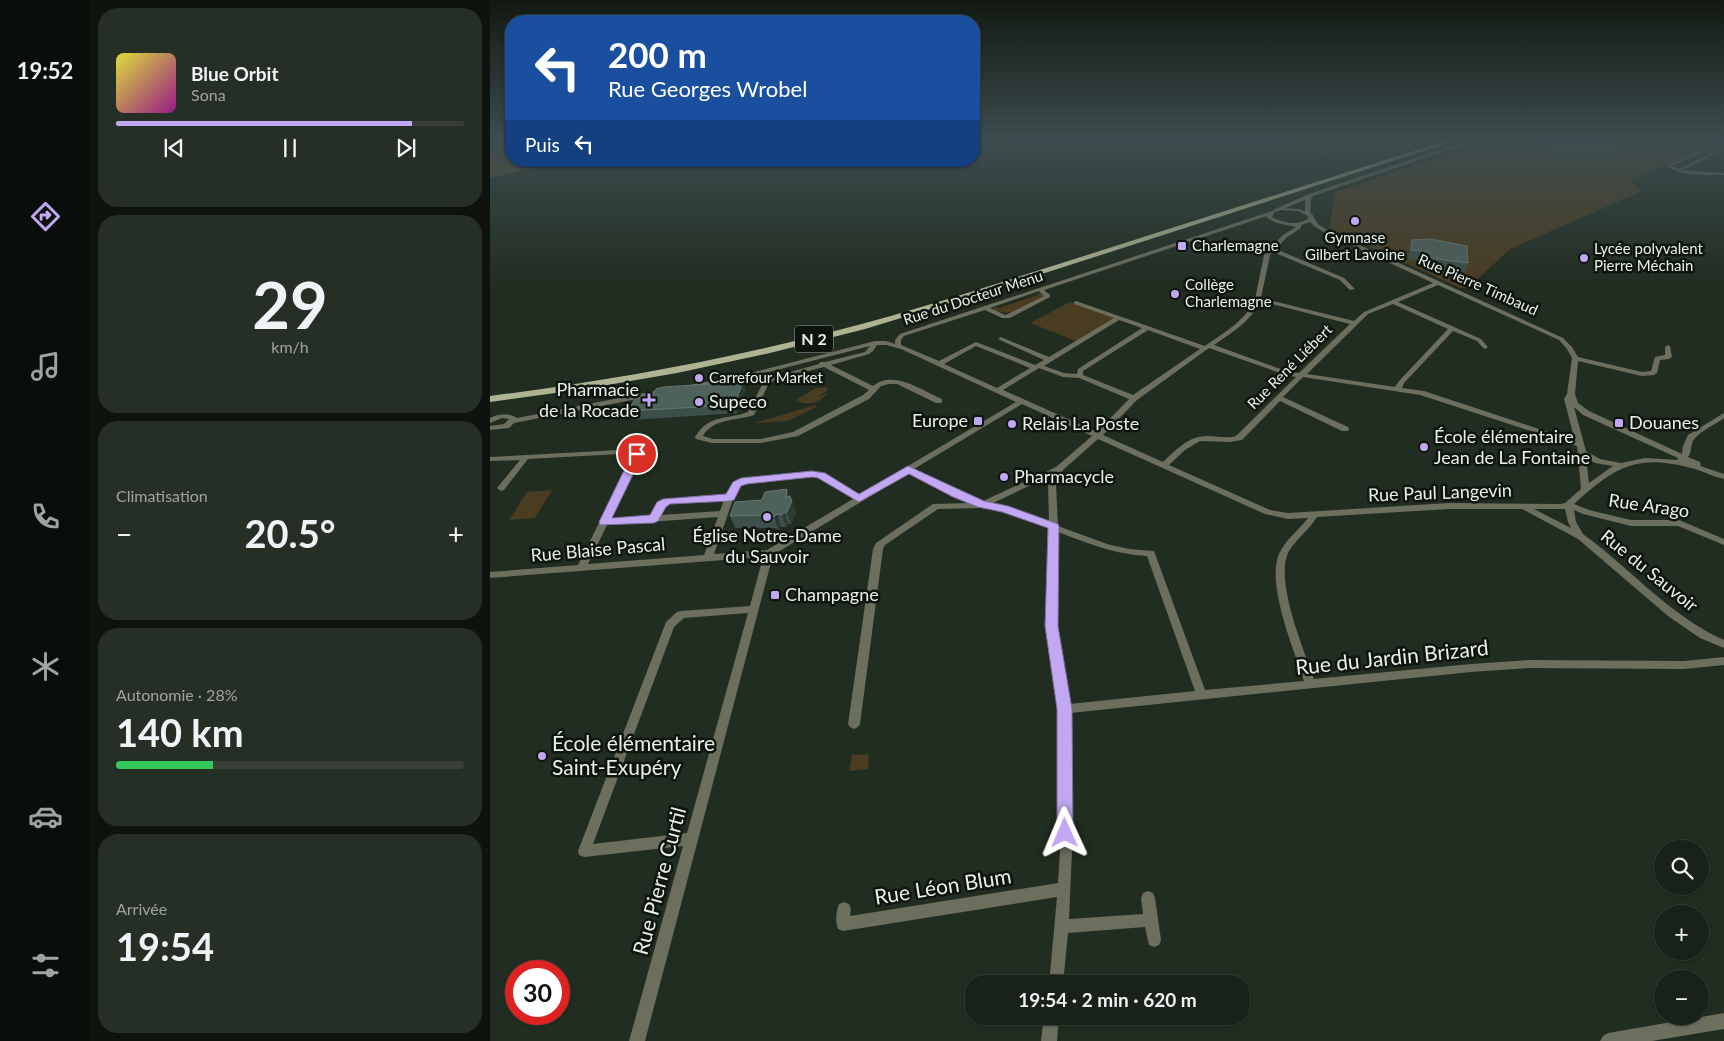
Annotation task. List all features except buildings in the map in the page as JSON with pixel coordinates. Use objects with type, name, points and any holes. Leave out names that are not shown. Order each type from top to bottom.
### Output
[{"type":"main road","name":"N 2","points":[[490,399],[658,373],[868,326],[1308,188]]},
{"type":"street","points":[[1292,232],[1290,226],[1271,219],[1269,215],[1273,211],[1334,188]]},
{"type":"street","points":[[1310,216],[1308,200],[1311,195]]},
{"type":"street","points":[[1273,211],[1294,209],[1310,216]]},
{"type":"street","name":"Rue du Docteur Menu","points":[[680,388],[746,376],[875,343],[898,346],[898,340],[902,335],[1042,290],[1273,211]]},
{"type":"street","points":[[854,724],[878,549],[881,543],[936,506],[982,504],[1059,469],[1098,435],[1134,398],[1240,324],[1255,306],[1258,299],[1267,254],[1310,216]]},
{"type":"street","name":"Rue Pierre Timbaud","points":[[1310,216],[1316,225],[1327,232]]},
{"type":"street","name":"Rue du Docteur Menu","points":[[1237,224],[1299,224]]},
{"type":"street","name":"Rue Pierre Timbaud","points":[[1299,224],[1327,232],[1363,247],[1437,283],[1554,335],[1570,348],[1575,358]]},
{"type":"street","points":[[1292,232],[1300,228],[1315,229]]},
{"type":"street","points":[[1271,249],[1342,279],[1352,289]]},
{"type":"street","name":"Rue René Liébert","points":[[1164,465],[1197,439],[1228,440],[1239,438],[1300,375],[1371,309],[1437,283]]},
{"type":"street","points":[[986,308],[1004,317],[1010,316],[1048,296],[1042,290]]},
{"type":"street","points":[[1258,299],[1354,323]]},
{"type":"street","points":[[1392,301],[1480,340],[1485,347]]},
{"type":"street","points":[[1076,303],[1278,371],[1422,393],[1582,448],[1598,461],[1622,465],[1680,460],[1687,454],[1687,446],[1691,437],[1724,415]]},
{"type":"street","points":[[998,390],[1119,318]]},
{"type":"street","points":[[1080,376],[1080,370],[1147,328]]},
{"type":"street","points":[[1398,388],[1401,382],[1452,328]]},
{"type":"street","points":[[1001,339],[1050,359]]},
{"type":"street","points":[[875,343],[872,350],[868,353],[774,378],[765,384],[752,413],[709,423],[700,436],[718,442],[761,441],[795,434],[866,397],[879,385],[898,382],[939,401]]},
{"type":"street","points":[[939,364],[976,344],[1063,375],[1080,376],[1134,398]]},
{"type":"street","points":[[898,346],[1098,435]]},
{"type":"street","points":[[1668,347],[1670,357],[1657,358],[1654,373],[1650,374],[1642,374],[1575,358],[1572,400],[1578,408],[1680,460],[1724,478]]},
{"type":"street","points":[[813,358],[874,390]]},
{"type":"street","points":[[491,428],[506,426],[513,420],[671,390]]},
{"type":"street","points":[[1571,394],[1568,399],[1568,407],[1582,448],[1585,491]]},
{"type":"street","points":[[1279,398],[1345,430]]},
{"type":"street","points":[[769,553],[1022,401]]},
{"type":"street","points":[[1575,424],[1579,419],[1587,418],[1610,424]]},
{"type":"street","name":"Rue Paul Langevin","points":[[1098,435],[1268,512],[1288,516],[1313,516],[1440,506],[1555,507],[1568,505]]},
{"type":"street","points":[[490,459],[635,452],[637,458],[581,568]]},
{"type":"street","points":[[501,488],[526,457]]},
{"type":"street","points":[[1568,505],[1622,465]]},
{"type":"street","points":[[908,469],[956,494],[982,504],[1004,508],[1105,547],[1129,552],[1151,553],[1202,696]]},
{"type":"street","points":[[1057,975],[1064,889],[1064,709],[1051,626],[1054,526],[1052,484],[1059,469]]},
{"type":"street","points":[[708,558],[730,497],[737,484],[745,481],[812,474],[821,475],[859,499]]},
{"type":"street","points":[[654,519],[661,505],[667,501],[730,497]]},
{"type":"street","name":"Rue du Sauvoir","points":[[1568,505],[1572,522],[1581,536]]},
{"type":"street","name":"Rue Arago","points":[[1568,505],[1586,512],[1631,523],[1680,523],[1724,542]]},
{"type":"street","name":"Rue du Sauvoir","points":[[1521,507],[1581,536],[1686,624],[1724,644]]},
{"type":"street","points":[[604,522],[724,514]]},
{"type":"street","points":[[1311,685],[1281,588],[1279,570],[1283,556],[1288,548],[1313,516]]},
{"type":"street","name":"Rue Blaise Pascal","points":[[490,575],[769,553]]},
{"type":"street","name":"Rue Pierre Curtil","points":[[636,1041],[769,553]]},
{"type":"street","points":[[691,839],[584,851],[670,625],[681,615],[754,609]]},
{"type":"street","name":"Rue du Jardin Brizard","points":[[1064,709],[1529,664],[1684,665],[1724,661]]},
{"type":"street","name":"Rue Léon Blum","points":[[844,909],[842,924],[1064,889]]},
{"type":"street","points":[[1148,898],[1154,940]]},
{"type":"street","points":[[1062,928],[1151,920]]},
{"type":"street","points":[[1608,1041],[1724,1022]]},
{"type":"street","points":[[1049,1041],[1051,1025]]},
{"type":"shaded area","points":[[1348,188],[1638,188],[1642,191],[1510,249],[1468,288],[1460,288],[1329,228],[1335,192]]},
{"type":"shaded area","points":[[1036,293],[1045,294],[1045,297],[1020,310],[1007,313],[993,310],[994,306],[999,308],[1038,295]]},
{"type":"shaded area","points":[[1070,302],[1116,317],[1076,341],[1030,323]]},
{"type":"shaded area","points":[[828,387],[827,391],[819,395],[828,393],[813,403],[796,400],[816,388]]},
{"type":"shaded area","points":[[816,405],[816,407],[788,421],[754,423]]},
{"type":"shaded area","points":[[552,490],[535,518],[509,520],[527,492]]},
{"type":"shaded area","points":[[869,754],[868,769],[849,771],[852,755]]},
{"type":"place","name":"Gymnase Gilbert Lavoine","points":[[1355,221]]},
{"type":"place","name":"Charlemagne","points":[[1182,246]]},
{"type":"place","name":"Lycée polyvalent Pierre Méchain","points":[[1584,258]]},
{"type":"place","name":"Collège Charlemagne","points":[[1175,294]]},
{"type":"place","name":"Carrefour Market","points":[[699,378]]},
{"type":"place","name":"Pharmacie de la Rocade","points":[[649,400]]},
{"type":"place","name":"Supeco","points":[[699,402]]},
{"type":"place","name":"Europe","points":[[978,421]]},
{"type":"place","name":"Douanes","points":[[1619,423]]},
{"type":"place","name":"Relais La Poste","points":[[1012,424]]},
{"type":"place","name":"École élémentaire Jean de La Fontaine","points":[[1424,447]]},
{"type":"place","name":"Pharmacycle","points":[[1004,477]]},
{"type":"place","name":"Église Notre-Dame du Sauvoir","points":[[767,517]]},
{"type":"place","name":"Champagne","points":[[775,595]]},
{"type":"place","name":"École élémentaire Saint-Exupéry","points":[[542,756]]},
{"type":"route","points":[[637,454],[637,458],[604,522],[654,519],[661,505],[667,501],[730,497],[732,490],[737,484],[745,481],[812,474],[821,475],[859,499],[908,469],[956,494],[982,504],[1004,508],[1054,526],[1051,626],[1063,690],[1065,833]]}]
